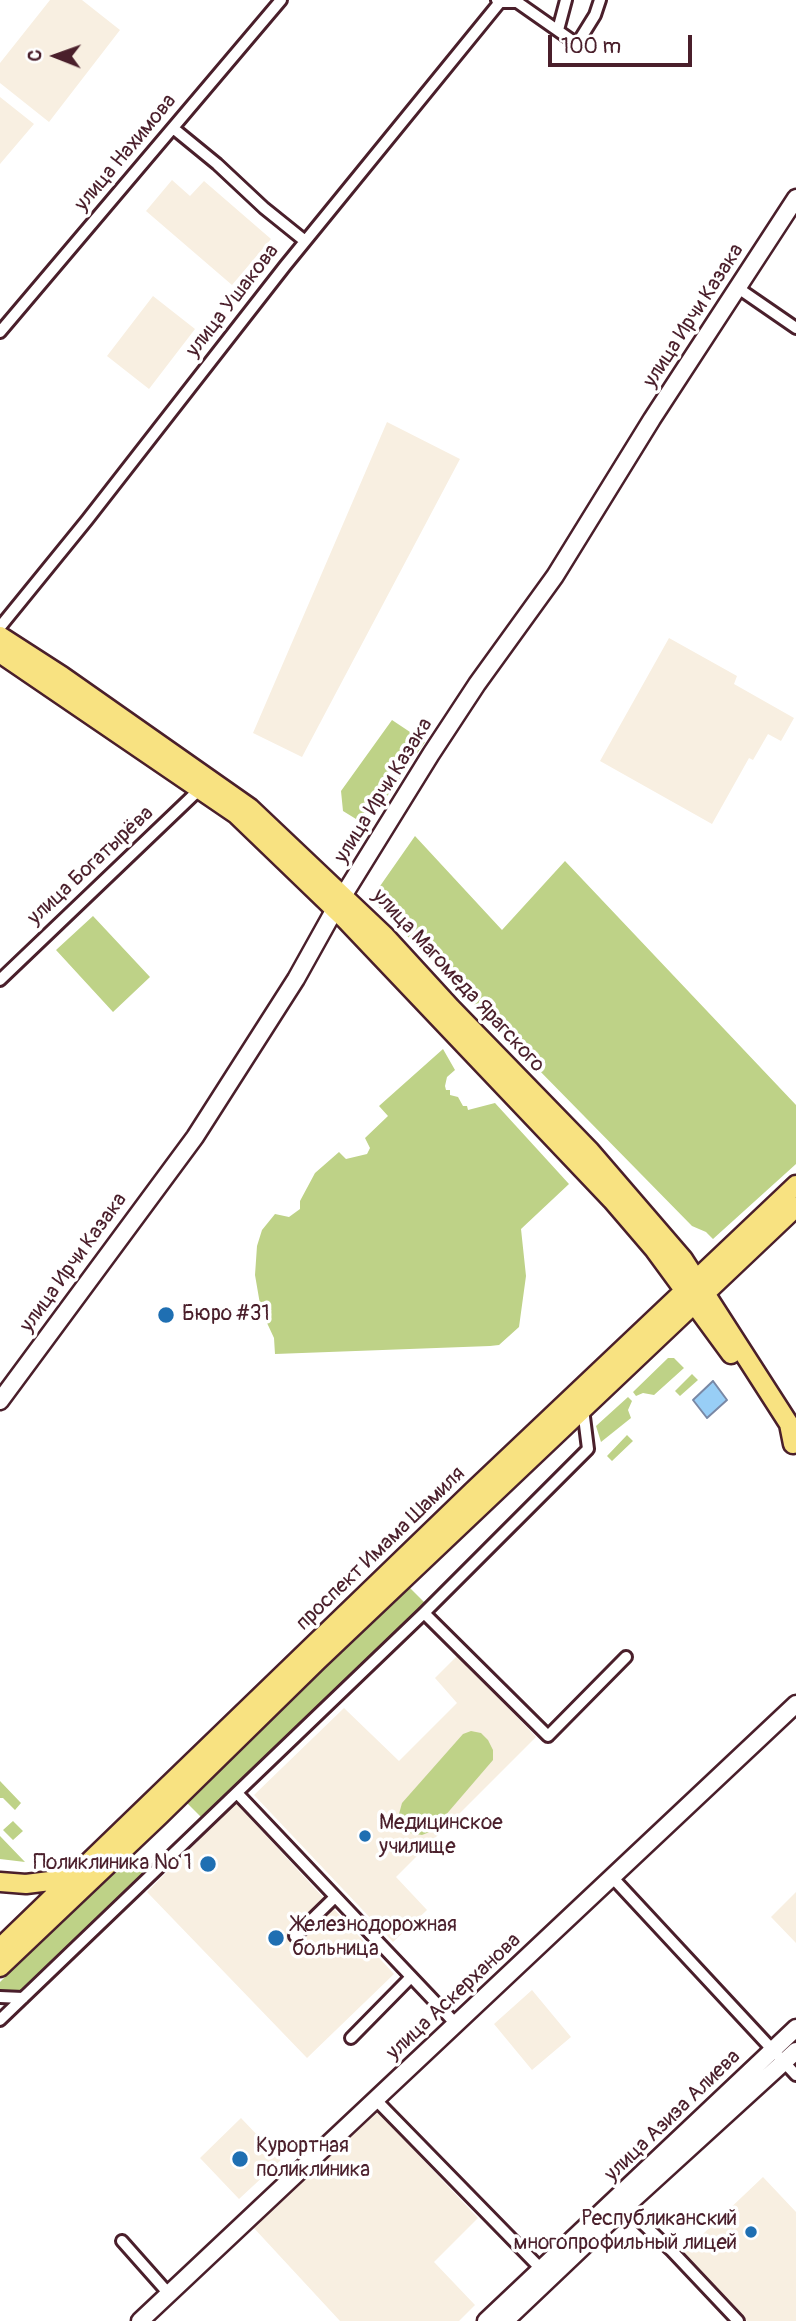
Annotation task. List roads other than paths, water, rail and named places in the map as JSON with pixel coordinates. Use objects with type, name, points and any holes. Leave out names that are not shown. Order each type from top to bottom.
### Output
[{"type":"main road","name":"улица Ирчи Казака","points":[[0,1401],[195,1137],[477,684],[555,576],[645,430],[796,198]]},
{"type":"main road","name":"улица Магомеда Ярагского","points":[[0,636],[62,676],[205,785]]},
{"type":"main road","name":"улица Магомеда Ярагского","points":[[0,653],[205,785],[250,808],[323,878],[339,902],[590,1151],[666,1238],[725,1345],[775,1423],[794,1447]]},
{"type":"main road","name":"проспект Имама Шамиля","points":[[0,1967],[583,1409],[796,1185]]},
{"type":"main road","name":"проспект Имама Шамиля","points":[[0,1948],[473,1491],[695,1292],[796,1207]]},
{"type":"main road","name":"улица Аскерханова","points":[[140,2321],[796,1704]]},
{"type":"main road","points":[[0,1882],[26,1884],[58,1880],[93,1857]]},
{"type":"main road","name":"улица Азиза Алиева","points":[[505,2321],[546,2275],[796,2028]]},
{"type":"main road","name":"улица Азиза Алиева","points":[[486,2321],[546,2275],[625,2207],[790,2057]]},
{"type":"street","name":"улица Нахимова","points":[[0,332],[281,0]]},
{"type":"street","points":[[558,30],[566,0]]},
{"type":"street","points":[[498,1],[517,2],[577,44],[595,15],[600,0]]},
{"type":"street","name":"улица Ушакова","points":[[0,627],[498,1]]},
{"type":"street","points":[[173,128],[305,241]]},
{"type":"street","points":[[738,288],[796,328]]},
{"type":"street","name":"улица Богатырёва","points":[[0,980],[205,785]]},
{"type":"street","points":[[0,2020],[424,1613],[588,1449],[583,1409]]},
{"type":"street","points":[[424,1613],[548,1736],[626,1657]]},
{"type":"street","points":[[237,1793],[456,2024]]},
{"type":"street","points":[[612,1877],[773,2050],[790,2057],[796,2075]]},
{"type":"street","points":[[295,1936],[335,1896]]},
{"type":"street","points":[[351,2038],[411,1977]]},
{"type":"street","points":[[0,1997],[25,1997]]},
{"type":"street","points":[[376,2100],[546,2275]]},
{"type":"street","points":[[625,2207],[672,2251],[738,2321]]},
{"type":"street","points":[[122,2241],[169,2294]]},
{"type":"water","points":[[713,1381],[727,1400],[707,1418],[693,1400]]},
{"type":"place","name":"Бюро #31","points":[[166,1315]]},
{"type":"place","name":"Медицинское училище","points":[[365,1836]]},
{"type":"place","name":"Поликлиника № 1","points":[[208,1864]]},
{"type":"place","name":"Железнодорожная больница","points":[[276,1938]]},
{"type":"place","name":"Курортная поликлиника","points":[[240,2159]]},
{"type":"place","name":"Республиканский многопрофильный лицей","points":[[751,2232]]}]
